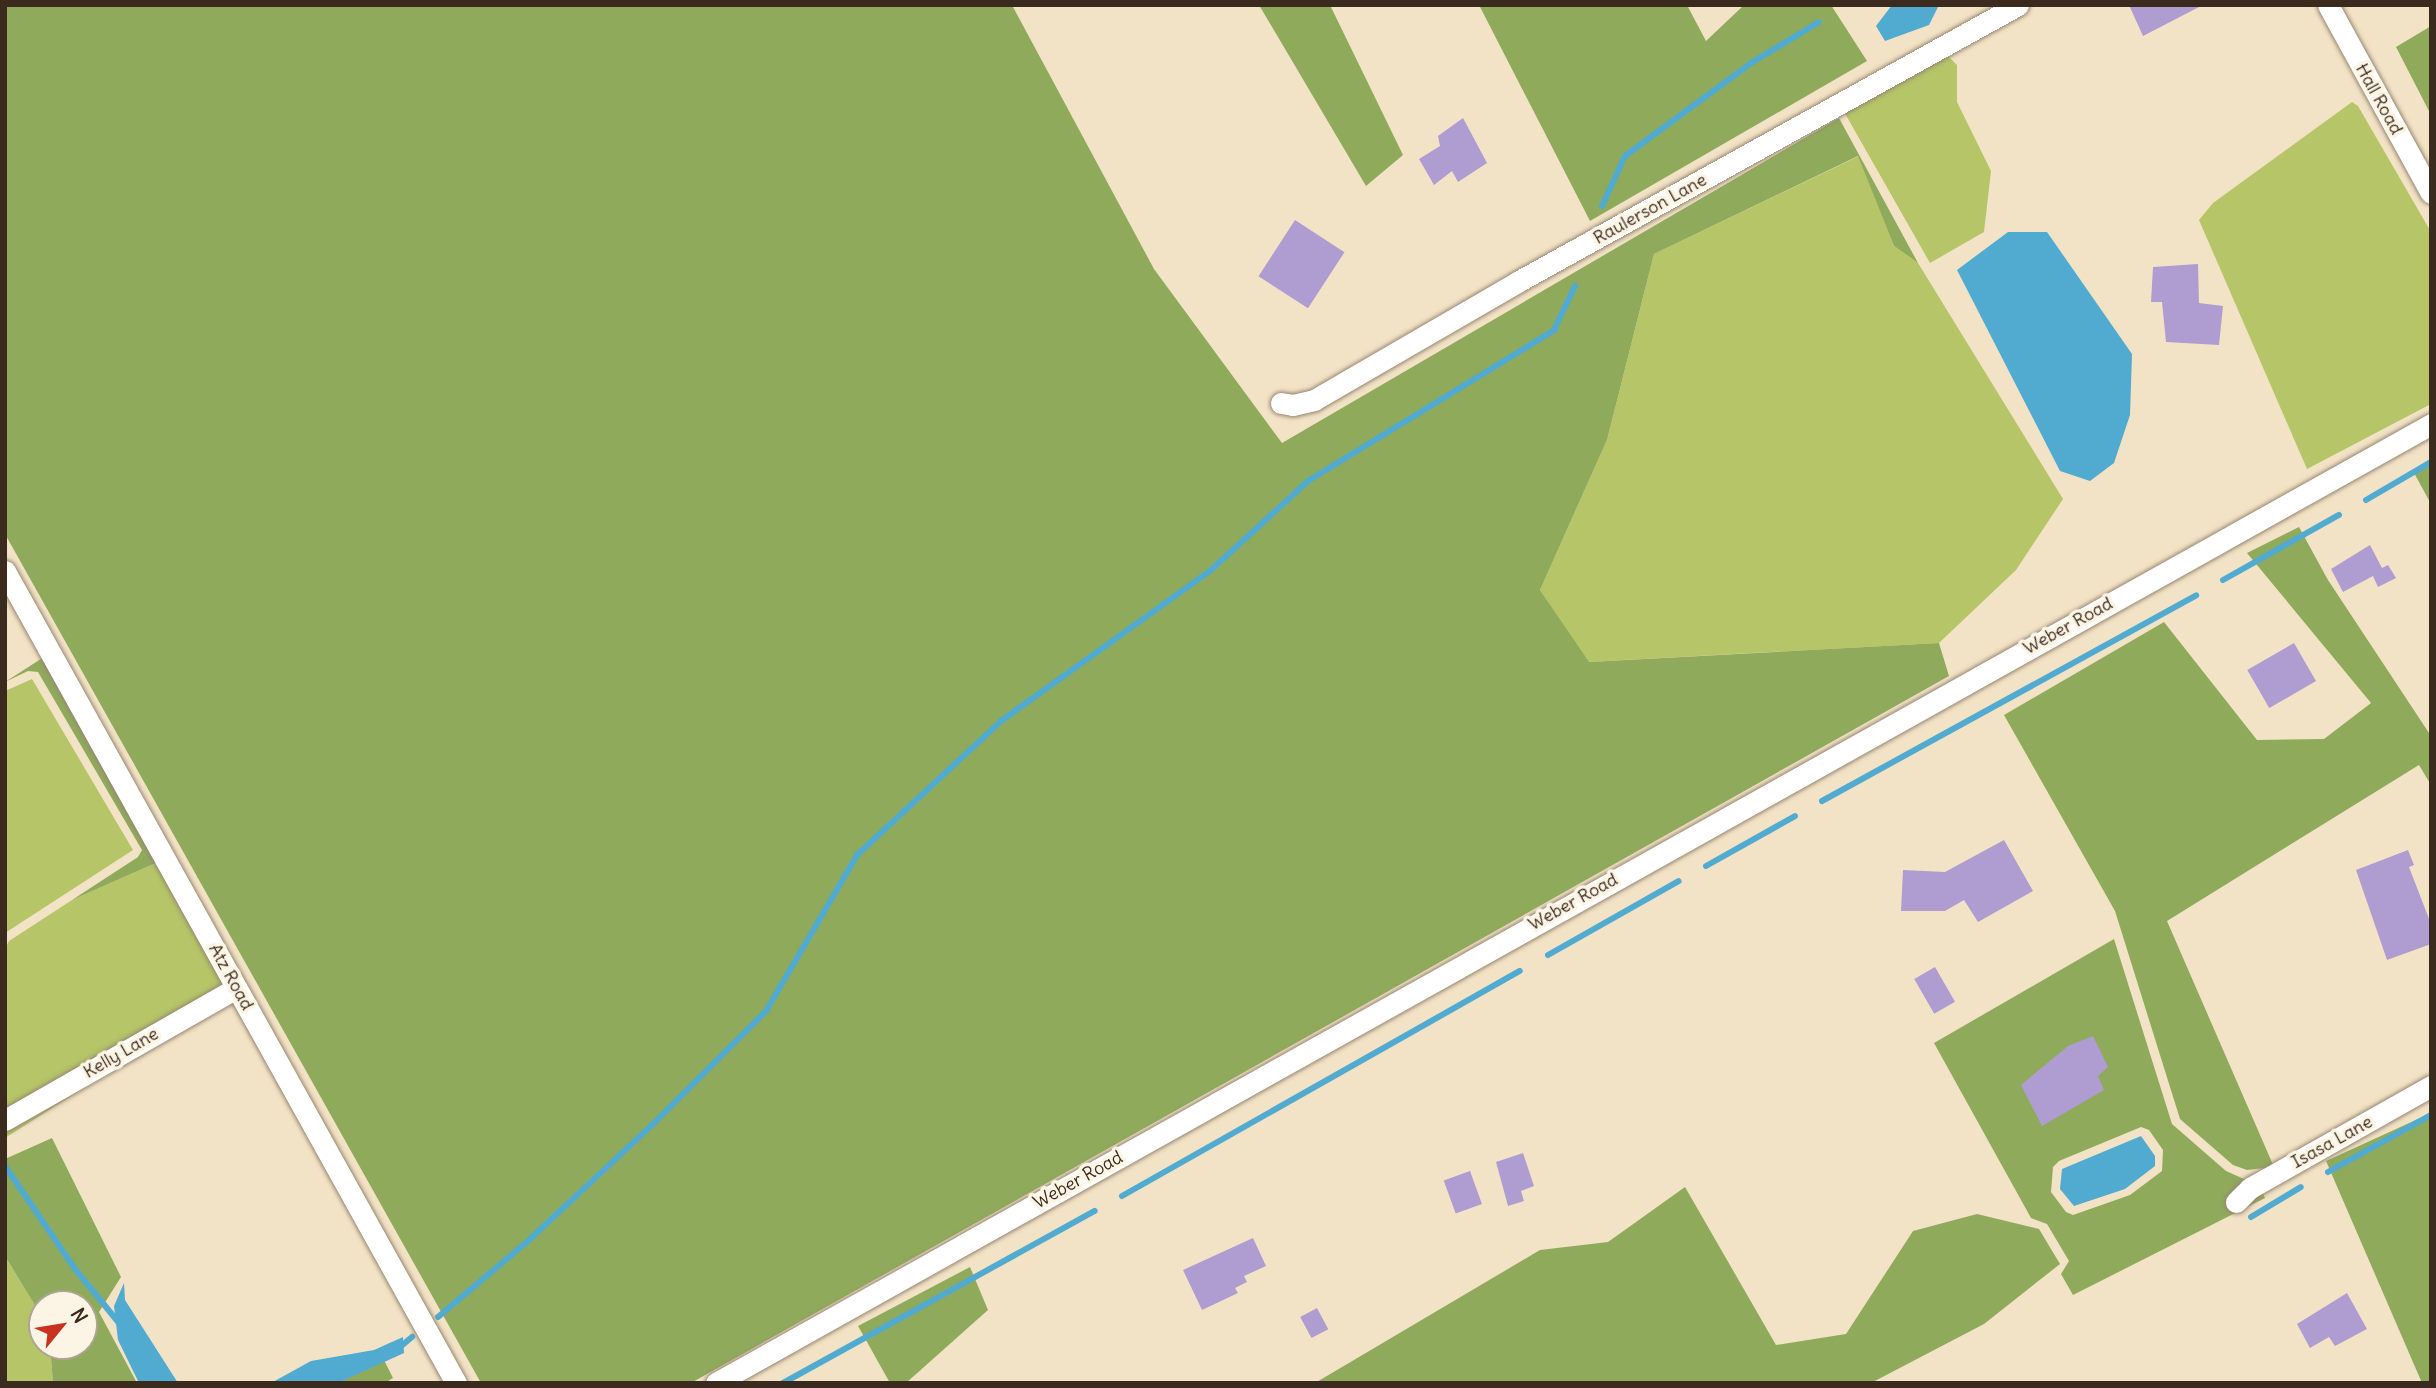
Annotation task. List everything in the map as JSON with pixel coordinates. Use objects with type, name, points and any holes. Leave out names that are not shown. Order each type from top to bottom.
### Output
[{"type":"street","name":"Raulerson Lane","points":[[1280,402],[1293,405],[1314,400],[1531,275],[2018,5]]},
{"type":"street","name":"Hall Road","points":[[2328,5],[2431,192]]},
{"type":"street","name":"Weber Road","points":[[716,1383],[2431,424]]},
{"type":"street","name":"Atz Road","points":[[5,571],[456,1383]]},
{"type":"street","name":"Kelly Lane","points":[[5,1120],[236,988]]},
{"type":"street","name":"Isasa Lane","points":[[2236,1202],[2250,1188],[2431,1086]]},
{"type":"green space","points":[[5,5],[1012,5],[1154,269],[1282,443],[1839,118],[1918,263],[1894,246],[1858,156],[1654,254],[1607,440],[1540,590],[1589,662],[1939,643],[1949,676],[691,1383],[481,1383],[5,534]]},
{"type":"green space","points":[[1259,5],[1330,5],[1403,155],[1366,186]]},
{"type":"green space","points":[[1479,5],[1687,5],[1706,41],[1744,5],[1831,5],[1867,61],[1590,221]]},
{"type":"green space","points":[[2431,26],[2431,115],[2396,47]]},
{"type":"green space","points":[[1946,54],[1957,65],[1957,102],[1991,171],[1984,232],[1930,263],[1843,110]]},
{"type":"green space","points":[[2352,102],[2358,106],[2431,232],[2431,404],[2307,469],[2199,220],[2213,203]]},
{"type":"green space","points":[[1859,156],[1894,246],[1918,263],[2063,499],[2016,570],[1939,643],[1588,662],[1540,590],[1607,440],[1654,254]]},
{"type":"green space","points":[[2431,462],[2431,504],[2413,471]]},
{"type":"green space","points":[[2299,527],[2328,580],[2431,736],[2431,785],[2419,765],[2167,921],[2274,1167],[2247,1170],[2233,1165],[2180,1119],[2115,911],[2004,715],[2164,622],[2257,740],[2324,739],[2371,703],[2247,553]]},
{"type":"green space","points":[[58,648],[174,855],[72,900],[138,857],[142,850],[38,672],[28,671],[5,682]]},
{"type":"green space","points":[[32,679],[133,850],[5,933],[5,691]]},
{"type":"green space","points":[[174,855],[247,984],[5,1138],[5,949],[9,941],[72,900]]},
{"type":"green space","points":[[2114,939],[2172,1124],[2226,1171],[2244,1179],[2256,1178],[2265,1198],[2073,1295],[2061,1274],[2069,1261],[2047,1224],[2031,1218],[1934,1043]],"holes":[[[2141,1127],[2149,1130],[2163,1150],[2162,1171],[2130,1195],[2073,1215],[2066,1212],[2051,1192],[2053,1167],[2059,1161]]]},
{"type":"green space","points":[[2431,1113],[2431,1383],[2422,1383],[2326,1161]]},
{"type":"green space","points":[[52,1138],[121,1277],[99,1312],[137,1383],[53,1383],[51,1360],[98,1360],[98,1290],[28,1290],[28,1294],[5,1256],[5,1159]]},
{"type":"green space","points":[[1685,1187],[1776,1345],[1846,1334],[1913,1231],[1977,1214],[2039,1229],[2060,1264],[1984,1324],[1871,1383],[1315,1383],[1540,1250],[1608,1242]]},
{"type":"green space","points":[[5,1256],[28,1294],[28,1360],[51,1360],[53,1383],[5,1383]]},
{"type":"green space","points":[[970,1267],[988,1310],[906,1383],[890,1383],[858,1326]]},
{"type":"green space","points":[[384,1360],[393,1378],[385,1383],[338,1383]]},
{"type":"water","points":[[1892,5],[1939,5],[1929,25],[1885,41],[1876,26]]},
{"type":"water","points":[[2008,232],[2047,232],[2132,354],[2130,415],[2114,463],[2090,481],[2060,471],[1957,270]]},
{"type":"water","points":[[2141,1136],[2155,1156],[2155,1166],[2125,1189],[2074,1206],[2060,1189],[2062,1169]]},
{"type":"water","points":[[124,1283],[125,1300],[178,1383],[139,1383],[118,1340],[114,1306]]},
{"type":"water","points":[[403,1337],[404,1353],[338,1383],[271,1383],[311,1361],[374,1350]]},
{"type":"building","points":[[2129,5],[2203,5],[2143,36]]},
{"type":"building","points":[[1463,118],[1487,163],[1458,182],[1452,171],[1434,185],[1419,159],[1440,146],[1438,136]]},
{"type":"building","points":[[1295,220],[1344,252],[1308,308],[1259,276]]},
{"type":"building","points":[[2198,264],[2199,303],[2223,306],[2219,345],[2166,342],[2162,302],[2151,302],[2153,267]]},
{"type":"building","points":[[2370,545],[2382,568],[2388,565],[2396,578],[2378,587],[2373,576],[2343,592],[2331,569]]},
{"type":"building","points":[[2294,643],[2316,681],[2269,708],[2247,670]]},
{"type":"building","points":[[2004,840],[2033,891],[1978,922],[1964,900],[1945,911],[1901,911],[1903,870],[1945,872]]},
{"type":"building","points":[[2408,850],[2414,865],[2409,867],[2431,924],[2431,944],[2387,960],[2356,870]]},
{"type":"building","points":[[1935,967],[1955,1002],[1934,1014],[1914,979]]},
{"type":"building","points":[[2093,1036],[2108,1067],[2098,1076],[2104,1090],[2042,1126],[2021,1085],[2068,1046]]},
{"type":"building","points":[[1523,1153],[1534,1186],[1521,1191],[1524,1201],[1508,1206],[1496,1162]]},
{"type":"building","points":[[1470,1171],[1482,1204],[1456,1213],[1444,1181]]},
{"type":"building","points":[[1253,1238],[1266,1266],[1244,1276],[1247,1282],[1235,1288],[1238,1293],[1202,1310],[1183,1270]]},
{"type":"building","points":[[2347,1293],[2367,1329],[2335,1346],[2329,1337],[2310,1348],[2297,1324]]},
{"type":"building","points":[[1317,1308],[1328,1329],[1311,1338],[1300,1317]]},
{"type":"waterway","points":[[1602,206],[1625,156],[1751,63],[1819,22]]},
{"type":"waterway","points":[[438,1317],[529,1240],[656,1121],[766,1011],[857,855],[1001,721],[1211,570],[1308,481],[1554,330],[1575,286]]},
{"type":"waterway","points":[[2366,500],[2431,462]]},
{"type":"waterway","points":[[2223,580],[2339,515]]},
{"type":"waterway","points":[[1822,801],[2196,595]]},
{"type":"waterway","points":[[1706,866],[1795,816]]},
{"type":"waterway","points":[[1548,955],[1679,881]]},
{"type":"waterway","points":[[1122,1196],[1520,971]]},
{"type":"waterway","points":[[2328,1172],[2431,1115]]},
{"type":"waterway","points":[[5,1166],[75,1269],[119,1323]]},
{"type":"waterway","points":[[2251,1217],[2301,1187]]},
{"type":"waterway","points":[[783,1383],[1095,1211]]},
{"type":"waterway","points":[[400,1347],[412,1337]]}]
